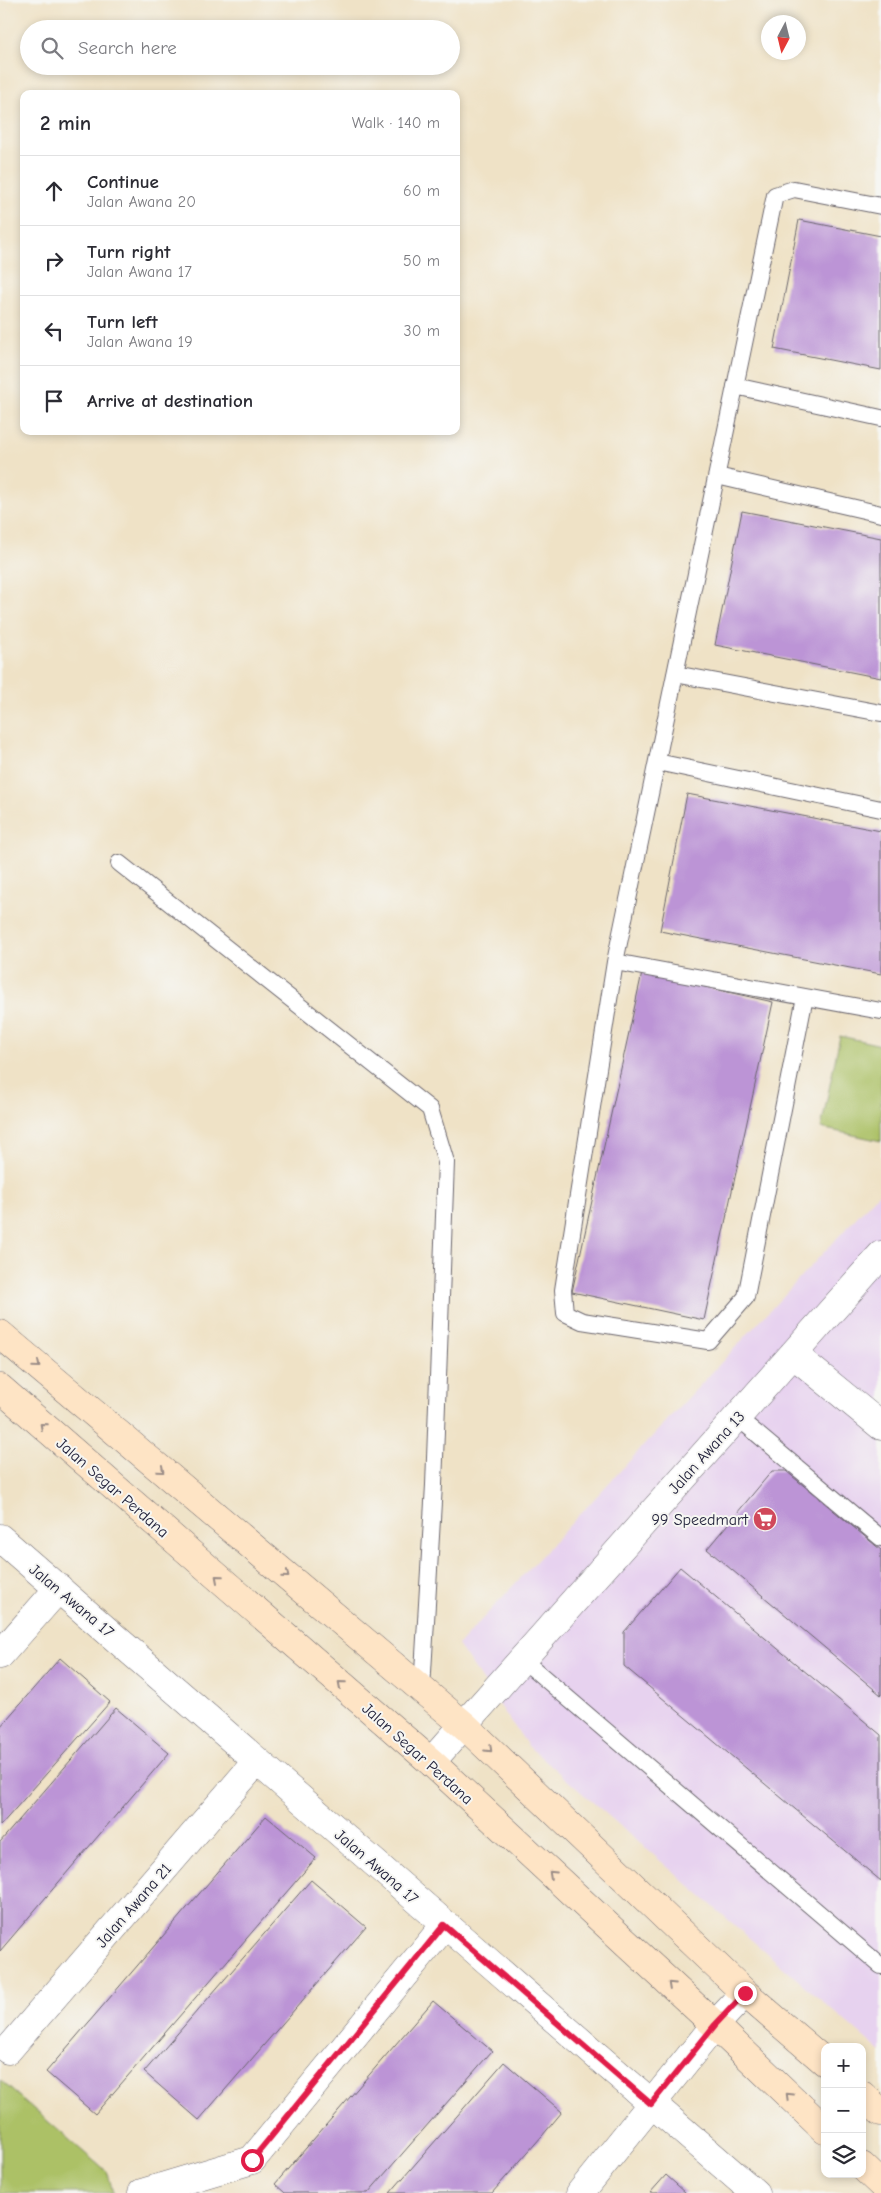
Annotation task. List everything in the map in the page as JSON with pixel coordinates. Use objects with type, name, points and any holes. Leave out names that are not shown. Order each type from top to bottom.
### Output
[{"type":"street","name":"Jalan Awana 13","points":[[431,1762],[881,1254]]},
{"type":"street","points":[[0,1334],[464,1725],[745,1993],[821,2059]]},
{"type":"street","points":[[793,1354],[881,1426]]},
{"type":"street","name":"Jalan Segar Perdana","points":[[0,1388],[431,1762],[715,2025],[821,2126]]},
{"type":"street","name":"Jalan Awana 17","points":[[0,1538],[755,2193]]},
{"type":"street","points":[[0,1655],[59,1588]]},
{"type":"street","name":"Jalan Awana 21","points":[[8,2050],[257,1761]]},
{"type":"street","points":[[142,2193],[252,2160],[444,1925]]},
{"type":"street","points":[[580,2193],[715,2025],[745,1993]]},
{"type":"street","points":[[866,2099],[881,2112]]},
{"type":"street","points":[[866,2170],[881,2184]]},
{"type":"lane","points":[[805,997],[746,1297],[708,1341],[582,1321],[565,1313],[563,1290],[615,962],[775,195],[794,189],[881,206]]},
{"type":"lane","points":[[735,386],[881,418]]},
{"type":"lane","points":[[717,476],[881,514]]},
{"type":"lane","points":[[675,674],[881,713]]},
{"type":"lane","points":[[657,762],[881,808]]},
{"type":"lane","points":[[119,862],[430,1109],[446,1162],[434,1485],[422,1690]]},
{"type":"lane","points":[[615,962],[881,1010]]},
{"type":"lane","points":[[737,1417],[881,1538]]},
{"type":"lane","points":[[522,1659],[881,1966]]},
{"type":"shaded area","points":[[881,1191],[881,2052],[528,1746],[458,1645]]},
{"type":"green space","points":[[840,1036],[881,1045],[881,1141],[821,1128]]},
{"type":"green space","points":[[0,2080],[108,2173],[113,2193],[0,2193]]},
{"type":"building","points":[[799,220],[881,236],[881,370],[774,349]]},
{"type":"building","points":[[742,511],[881,538],[881,678],[715,645]]},
{"type":"building","points":[[687,794],[881,831],[881,974],[660,931]]},
{"type":"building","points":[[642,973],[773,1002],[704,1320],[572,1292]]},
{"type":"building","points":[[772,1471],[786,1471],[881,1550],[881,1695],[707,1549]]},
{"type":"building","points":[[680,1567],[881,1735],[881,1881],[624,1666],[624,1632]]},
{"type":"building","points":[[60,1658],[110,1702],[0,1826],[0,1727]]},
{"type":"building","points":[[116,1708],[169,1753],[0,1951],[0,1842]]},
{"type":"building","points":[[266,1816],[316,1858],[95,2114],[46,2072]]},
{"type":"building","points":[[311,1880],[366,1927],[199,2120],[144,2072]]},
{"type":"building","points":[[433,2001],[492,2051],[368,2193],[285,2193],[275,2184]]},
{"type":"building","points":[[504,2062],[562,2112],[542,2136],[492,2193],[390,2193]]},
{"type":"building","points":[[666,2175],[686,2193],[650,2193]]},
{"type":"place","name":"99 Speedmart","points":[[765,1519]]},
{"type":"route","points":[[252,2160],[444,1925],[651,2104],[715,2025],[745,1993]]}]
